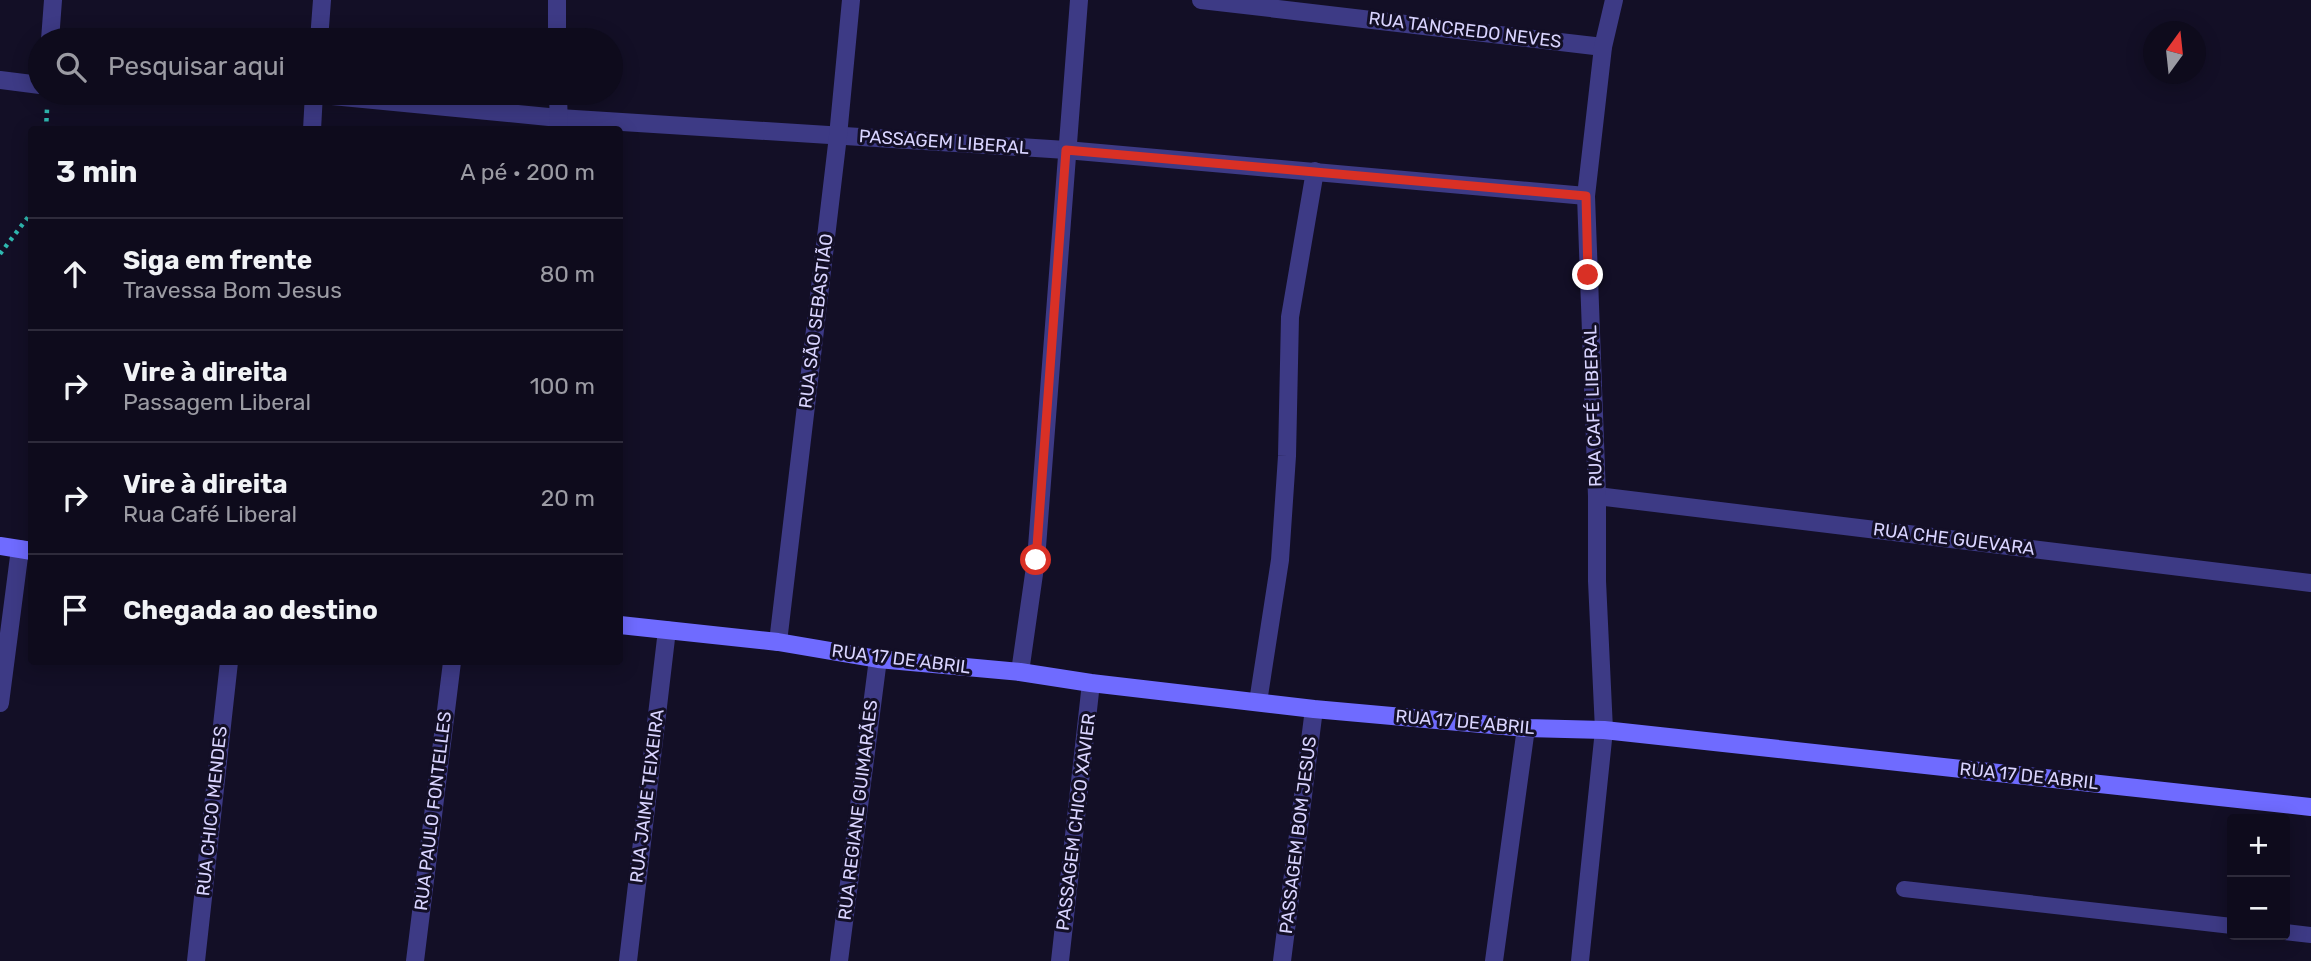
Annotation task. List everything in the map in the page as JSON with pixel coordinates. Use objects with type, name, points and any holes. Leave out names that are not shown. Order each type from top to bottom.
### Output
[{"type":"street","points":[[51,28],[53,0]]},
{"type":"street","points":[[320,28],[322,0]]},
{"type":"street","points":[[557,0],[557,28]]},
{"type":"street","name":"RUA SÃO SEBASTIÃO","points":[[778,642],[838,136],[851,0]]},
{"type":"street","points":[[1020,672],[1036,560],[1079,0]]},
{"type":"street","name":"RUA TANCREDO NEVES","points":[[1201,0],[1603,47]]},
{"type":"street","name":"RUA CAFÉ LIBERAL","points":[[1580,961],[1604,730],[1586,196],[1603,47],[1614,0]]},
{"type":"street","points":[[0,80],[28,84]]},
{"type":"street","points":[[312,126],[313,105]]},
{"type":"street","name":"PASSAGEM LIBERAL","points":[[409,105],[559,124],[606,126]]},
{"type":"street","points":[[558,105],[559,124]]},
{"type":"street","name":"PASSAGEM LIBERAL","points":[[623,127],[1066,150],[1586,196]]},
{"type":"street","points":[[1258,702],[1280,560],[1290,317],[1315,171]]},
{"type":"street","name":"RUA CHE GUEVARA","points":[[1597,496],[2311,583]]},
{"type":"street","points":[[0,546],[26,550],[0,703]]},
{"type":"street","name":"RUA 17 DE ABRIL","points":[[623,625],[778,642],[878,659],[1020,672],[1314,709],[1526,728],[1604,730],[2311,807]]},
{"type":"street","name":"RUA JAIME TEIXEIRA","points":[[628,961],[667,630]]},
{"type":"street","name":"RUA REGIANE GUIMARÃES","points":[[839,961],[878,659]]},
{"type":"street","name":"RUA CHICO MENDES","points":[[196,961],[229,665]]},
{"type":"street","name":"RUA PAULO FONTELLES","points":[[415,961],[452,665]]},
{"type":"street","name":"PASSAGEM CHICO XAVIER","points":[[1060,961],[1091,683]]},
{"type":"street","name":"PASSAGEM BOM JESUS","points":[[1282,961],[1314,709]]},
{"type":"street","points":[[1494,961],[1526,728]]},
{"type":"lane","points":[[1904,889],[2227,925]]},
{"type":"lane","points":[[2290,933],[2311,935]]},
{"type":"path","points":[[0,254],[28,217]]},
{"type":"route","points":[[1036,560],[1066,150],[1586,196],[1588,275]]}]
